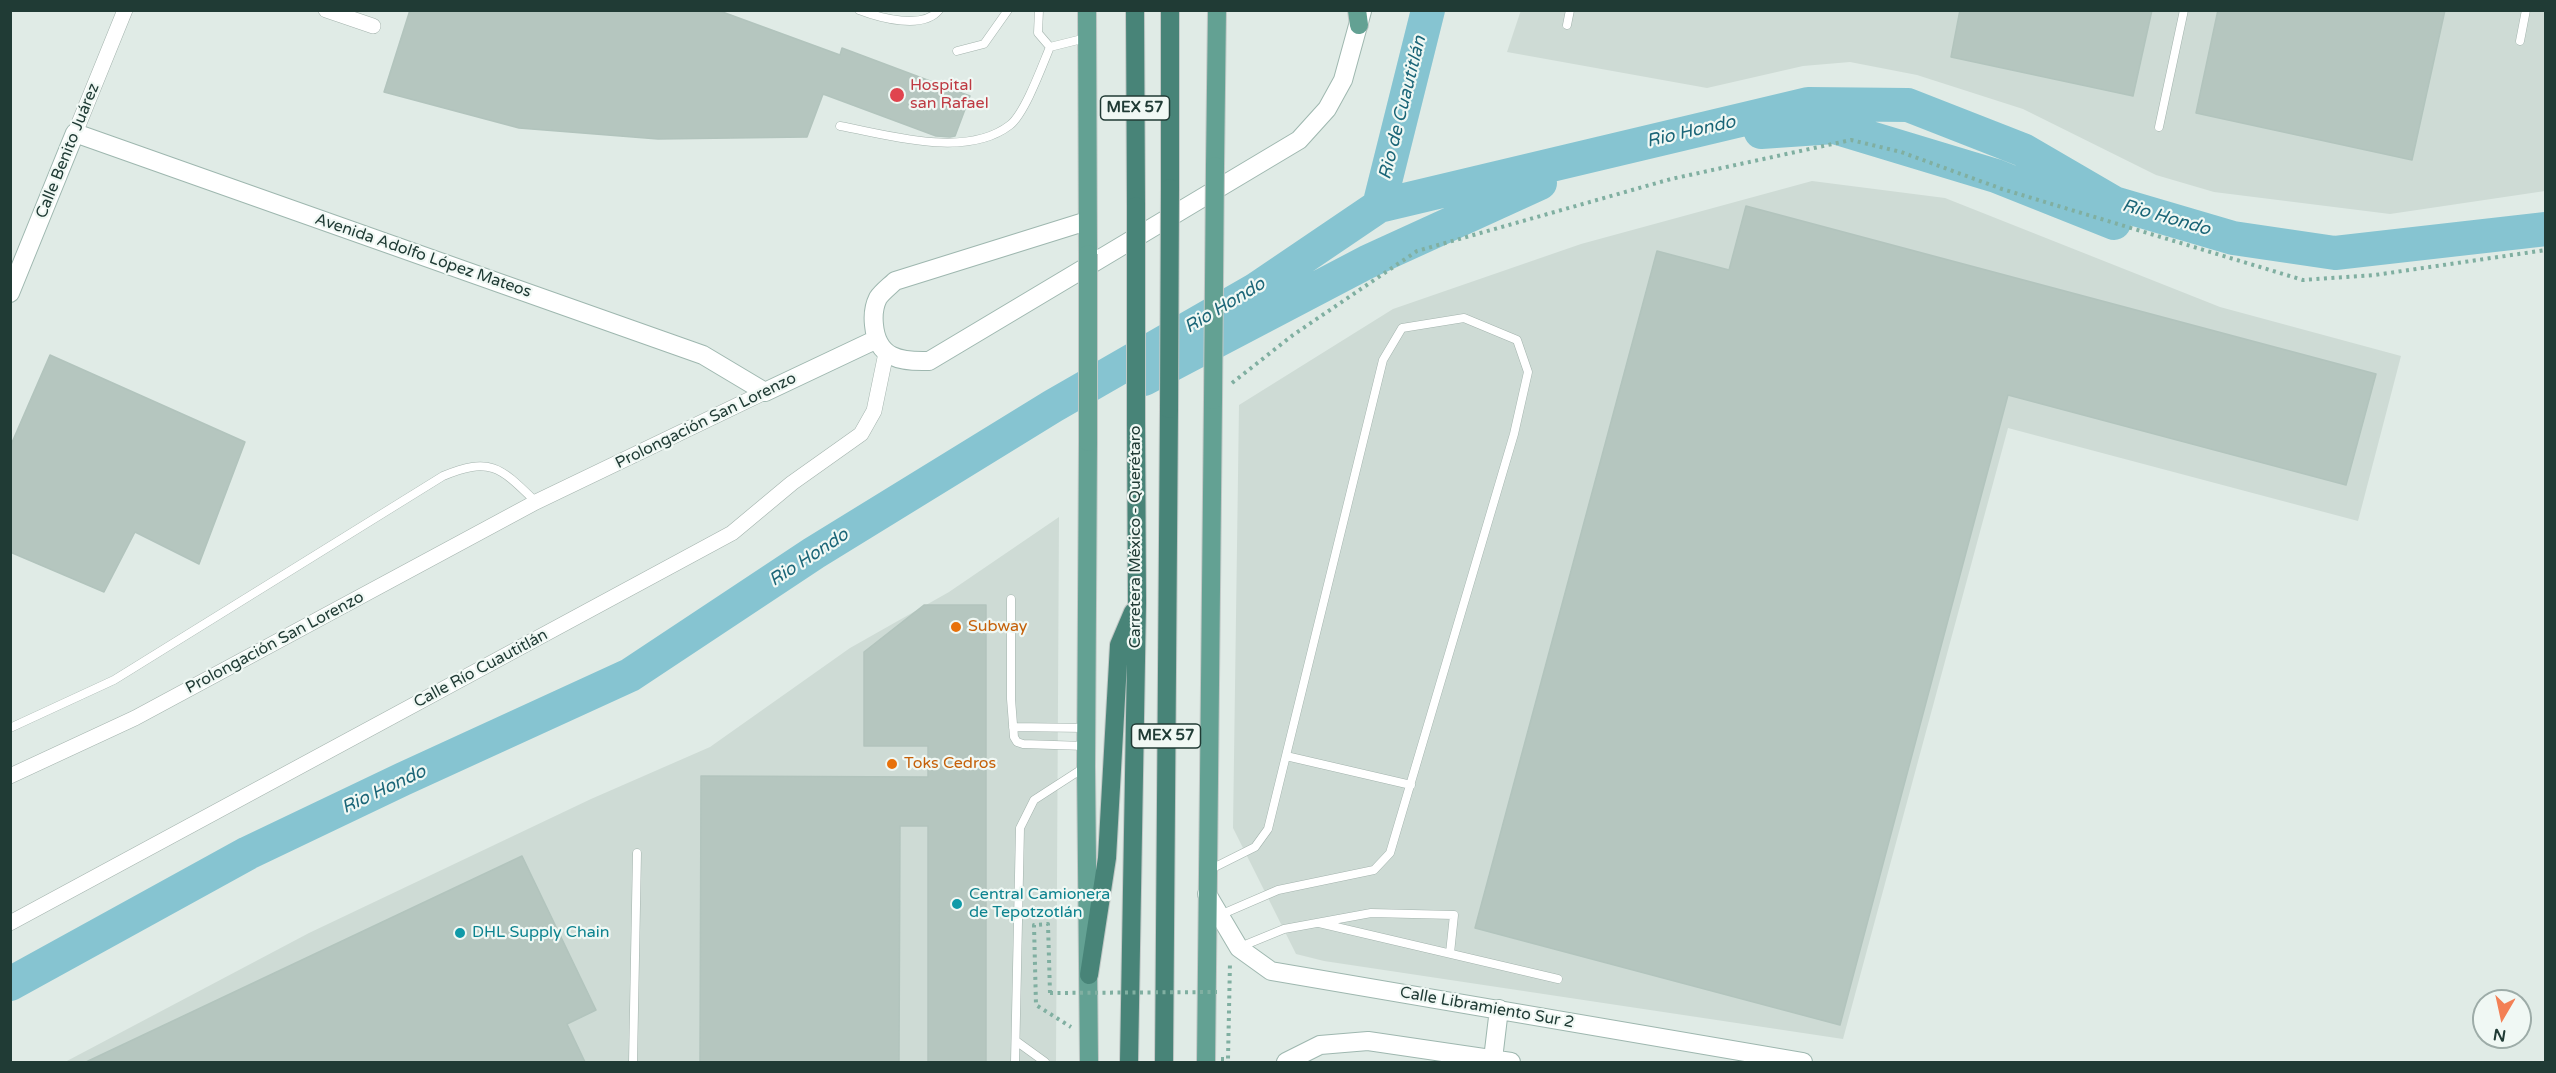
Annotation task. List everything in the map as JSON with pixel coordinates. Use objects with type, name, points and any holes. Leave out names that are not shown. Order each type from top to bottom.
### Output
[{"type":"highway","name":"Carretera México - Querétaro","points":[[1130,1062],[1137,603],[1135,10]]},
{"type":"highway","name":"Carretera México - Querétaro","points":[[1164,1062],[1170,10]]},
{"type":"highway","points":[[1089,975],[1107,858],[1119,645],[1137,603]]},
{"type":"main road","points":[[1087,10],[1086,766],[1089,1062]]},
{"type":"main road","points":[[1206,1062],[1217,10]]},
{"type":"main road","points":[[1087,221],[895,281],[879,296],[873,315],[881,346],[907,362],[928,360],[1299,140],[1327,109],[1343,80],[1359,15]]},
{"type":"main road","name":"Calle Benito Juárez","points":[[10,293],[75,134]]},
{"type":"main road","name":"Avenida Adolfo López Mateos","points":[[75,134],[703,355],[765,392]]},
{"type":"main road","name":"Prolongación San Lorenzo","points":[[765,392],[881,346]]},
{"type":"main road","name":"Calle Libramiento Sur 2","points":[[1207,894],[1239,948],[1271,971],[1803,1062]]},
{"type":"main road","points":[[1286,1062],[1320,1045],[1368,1041],[1502,1061],[1499,1009]]},
{"type":"street","name":"Calle Benito Juárez","points":[[75,134],[125,10]]},
{"type":"street","points":[[326,10],[373,26]]},
{"type":"street","name":"Calle Río Cuautitlán","points":[[10,923],[732,533],[792,483],[861,434],[874,411],[881,346]]},
{"type":"street","name":"Prolongación San Lorenzo","points":[[10,776],[135,718],[536,502],[765,392]]},
{"type":"lane","points":[[859,10],[906,22],[935,16],[939,10]]},
{"type":"lane","points":[[957,51],[984,44],[1008,10]]},
{"type":"lane","points":[[1039,10],[1038,33],[1050,47]]},
{"type":"lane","points":[[1567,26],[1570,10]]},
{"type":"lane","points":[[2159,127],[2184,10]]},
{"type":"lane","points":[[2520,41],[2526,10]]},
{"type":"lane","points":[[1050,47],[1087,38]]},
{"type":"lane","points":[[840,126],[944,144],[988,137],[1012,124],[1033,88],[1050,47]]},
{"type":"lane","points":[[1207,871],[1255,847],[1268,829],[1383,360],[1402,328],[1464,318],[1517,340],[1528,372],[1514,434],[1390,853],[1374,870],[1278,890],[1219,915]]},
{"type":"lane","points":[[10,728],[114,680],[430,483],[468,466],[494,469],[513,480],[536,502]]},
{"type":"lane","points":[[1011,600],[1012,727],[1017,742],[1086,746]]},
{"type":"lane","points":[[1012,727],[1086,728]]},
{"type":"lane","points":[[1286,756],[1411,785]]},
{"type":"lane","points":[[1015,1062],[1020,828],[1034,800],[1086,766]]},
{"type":"lane","points":[[633,1062],[637,853]]},
{"type":"lane","points":[[1239,948],[1284,929],[1371,913],[1454,915],[1450,953]]},
{"type":"lane","points":[[1315,922],[1558,979]]},
{"type":"lane","points":[[1016,1041],[1045,1062]]},
{"type":"path","points":[[1213,400],[1257,361],[1417,251],[1671,179],[1851,140],[1901,152],[2002,189],[2303,280],[2375,275],[2546,250]]},
{"type":"path","points":[[1089,1038],[1036,1005],[1034,925],[1048,924],[1050,993],[1217,992]]},
{"type":"shaded area","points":[[1521,10],[2545,11],[2545,191],[2390,214],[2214,192],[2156,175],[2023,109],[1917,75],[1850,62],[1803,66],[1707,88],[1507,52]]},
{"type":"shaded area","points":[[1812,181],[1945,198],[2220,307],[2401,356],[2358,521],[2008,428],[1843,1039],[1324,961],[1296,954],[1233,828],[1239,405],[1393,309],[1581,244]]},
{"type":"shaded area","points":[[1059,517],[1056,1062],[65,1062],[309,933],[591,799],[710,747],[850,648],[949,592]]},
{"type":"building","points":[[410,10],[717,10],[840,55],[842,48],[970,96],[955,136],[950,137],[936,136],[823,94],[807,137],[658,139],[519,128],[384,92]]},
{"type":"building","points":[[1960,10],[2152,10],[2133,96],[1951,57]]},
{"type":"building","points":[[2218,10],[2445,10],[2412,160],[2196,113]]},
{"type":"building","points":[[1746,206],[2376,374],[2346,485],[2008,395],[1840,1025],[1475,928],[1657,251],[1729,270]]},
{"type":"building","points":[[50,355],[245,442],[199,564],[135,532],[104,592],[10,552],[10,447]]},
{"type":"building","points":[[924,605],[986,605],[986,1062],[928,1062],[928,826],[900,826],[899,1062],[700,1062],[701,776],[928,777],[928,746],[864,746],[864,652]]},
{"type":"building","name":"DHL Supply Chain","points":[[522,856],[596,1010],[567,1024],[585,1062],[86,1062]]},
{"type":"waterway","name":"Rio de Cuautitlán","points":[[1379,206],[1428,10]]},
{"type":"waterway","name":"Rio Hondo","points":[[10,984],[248,853],[630,675],[814,553],[1053,406],[1255,290],[1379,206],[1808,104],[1908,105],[2023,150],[2114,203],[2233,238],[2335,253],[2546,229]]},
{"type":"waterway","points":[[1761,132],[1834,127],[1996,176],[2114,223]]},
{"type":"waterway","points":[[1144,379],[1367,262],[1540,183]]},
{"type":"place","name":"Hospital san Rafael","points":[[897,95]]},
{"type":"place","name":"Subway","points":[[956,627]]},
{"type":"place","name":"Toks Cedros","points":[[892,764]]},
{"type":"place","name":"Central Camionera de Tepotzotlán","points":[[957,904]]},
{"type":"place","name":"DHL Supply Chain","points":[[460,933]]}]
